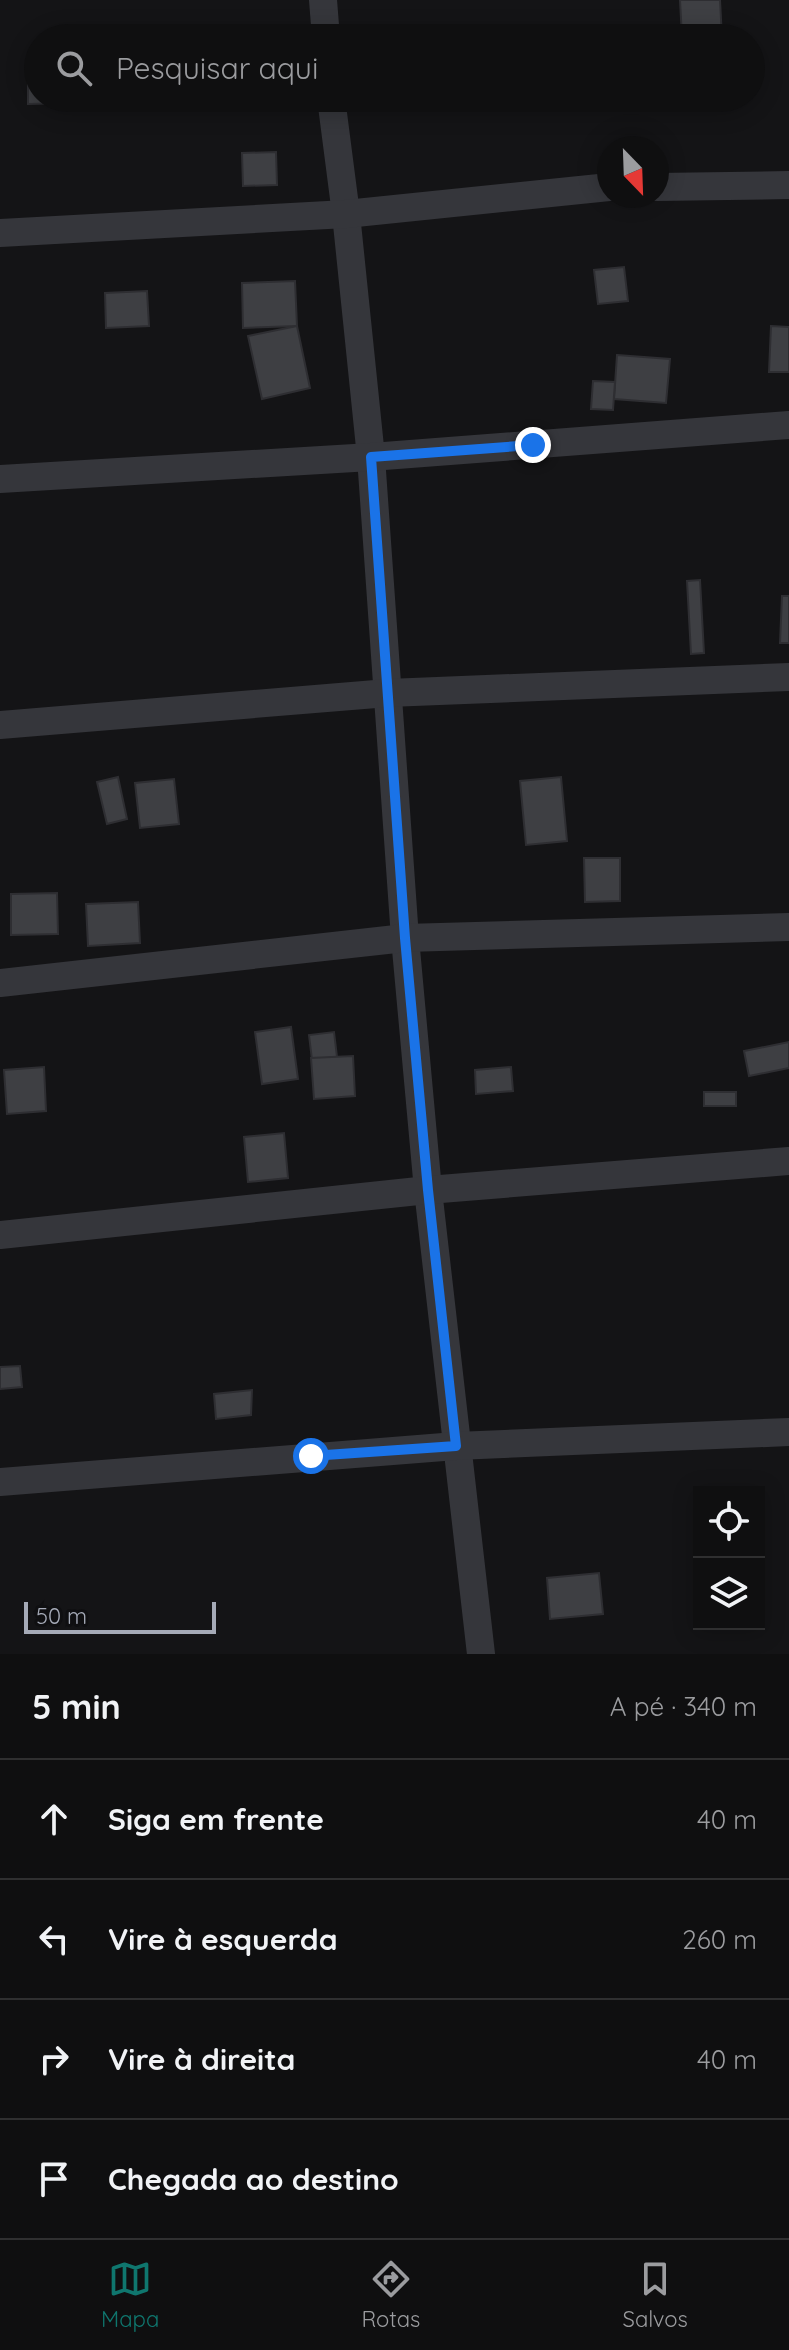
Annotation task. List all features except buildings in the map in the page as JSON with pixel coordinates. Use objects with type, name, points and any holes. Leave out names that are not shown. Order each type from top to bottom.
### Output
[{"type":"street","points":[[323,0],[325,24]]},
{"type":"street","points":[[333,112],[371,457],[405,938],[428,1190],[481,1654]]},
{"type":"street","points":[[669,187],[789,185]]},
{"type":"street","points":[[0,233],[346,214],[597,188]]},
{"type":"street","points":[[0,479],[371,457],[789,425]]},
{"type":"street","points":[[0,725],[388,693],[789,677]]},
{"type":"street","points":[[0,983],[405,938],[789,927]]},
{"type":"street","points":[[0,1235],[428,1190],[789,1161]]},
{"type":"street","points":[[0,1482],[456,1446],[789,1432]]},
{"type":"route","points":[[311,1456],[456,1446],[405,938],[371,457],[533,445]]}]
